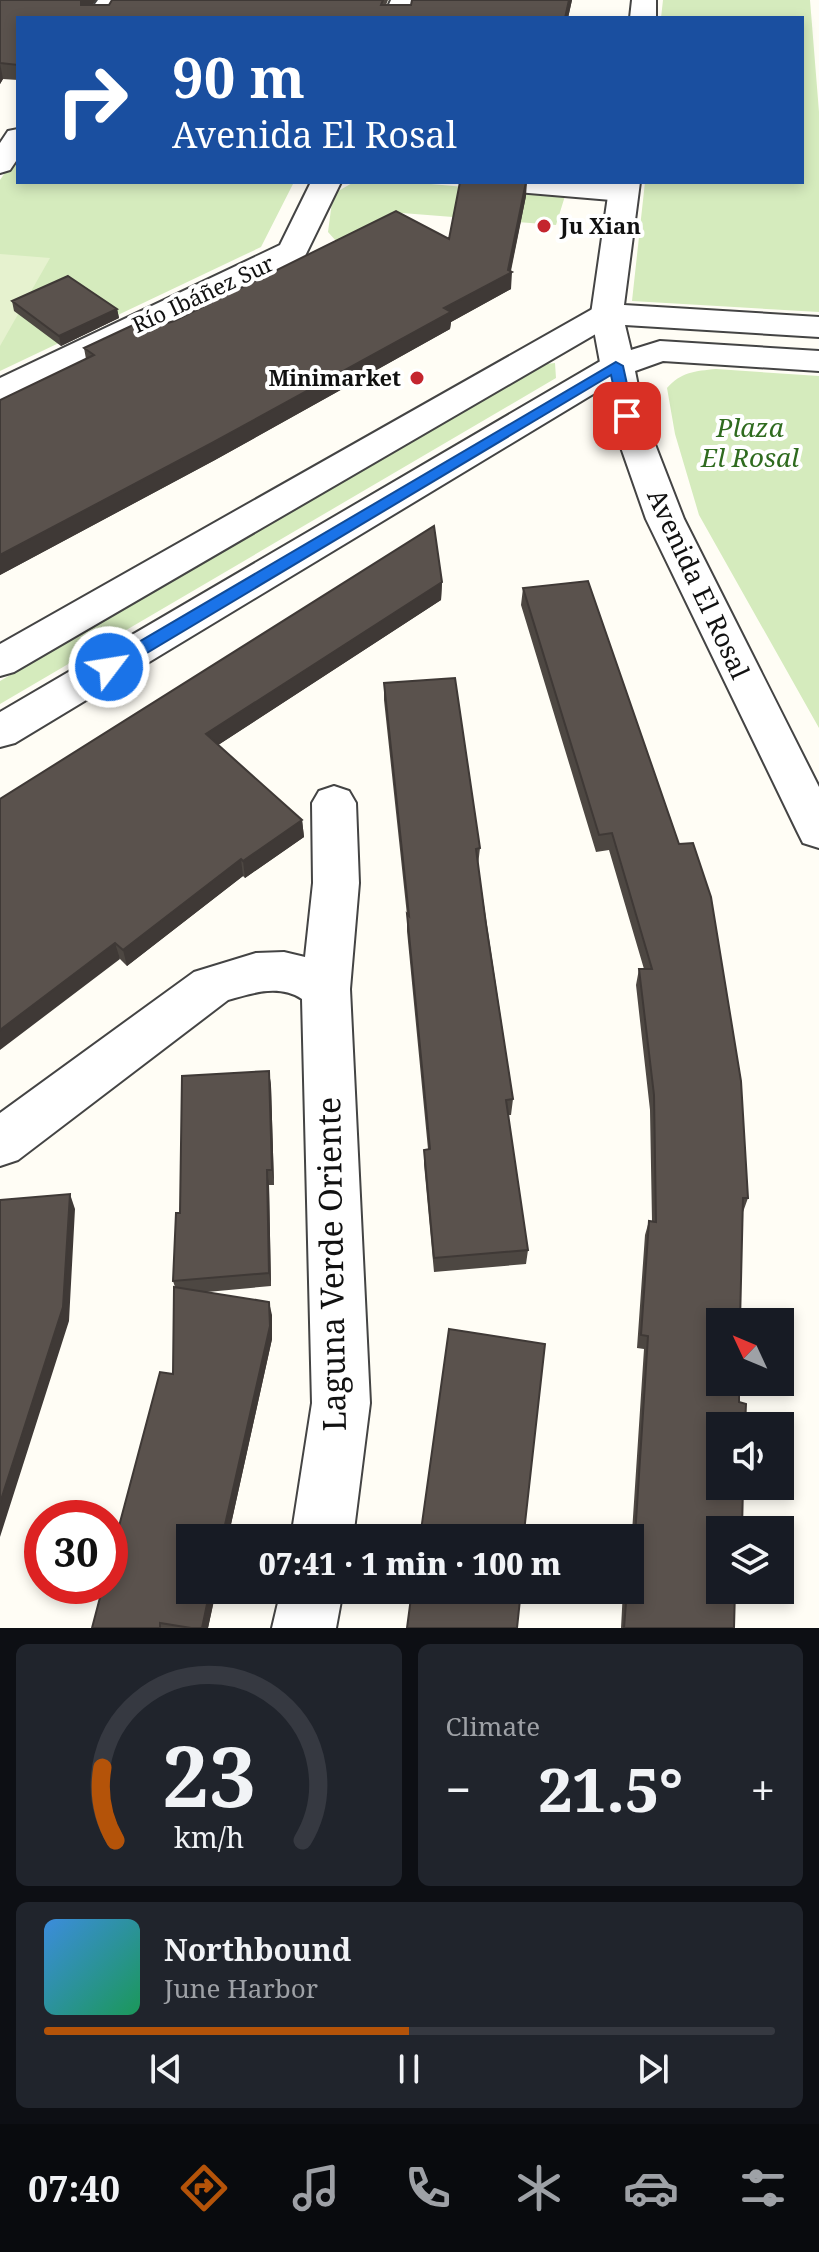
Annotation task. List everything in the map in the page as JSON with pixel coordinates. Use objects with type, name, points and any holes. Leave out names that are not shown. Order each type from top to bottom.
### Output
[{"type":"street","points":[[0,164],[16,140]]},
{"type":"street","name":"Río Ibáñez Sur","points":[[0,391],[293,251],[325,184]]},
{"type":"street","points":[[553,184],[624,187]]},
{"type":"street","name":"Avenida El Rosal","points":[[624,187],[607,314],[627,416],[665,519],[819,831]]},
{"type":"street","points":[[0,662],[607,314],[819,327]]},
{"type":"street","points":[[0,732],[616,366],[660,351],[819,361]]},
{"type":"street","name":"Laguna Verde Oriente","points":[[324,1524],[341,1403],[326,989],[336,883],[334,803]]},
{"type":"street","points":[[0,1143],[211,986],[251,972],[285,971],[307,975],[326,989]]},
{"type":"street","points":[[304,1628],[309,1604]]},
{"type":"green space","points":[[663,0],[810,0],[819,112],[819,312],[632,301],[645,184],[804,184],[804,16],[661,16]]},
{"type":"green space","points":[[16,156],[16,184],[293,184],[261,247],[0,371],[0,180]]},
{"type":"green space","points":[[350,184],[430,184],[565,196],[556,225],[402,213],[336,241],[328,232],[333,194]]},
{"type":"green space","points":[[0,254],[50,258],[0,346]]},
{"type":"green space","points":[[555,363],[556,378],[0,704],[0,681],[546,364]]},
{"type":"green space","name":"Plaza El Rosal","points":[[716,369],[819,376],[819,728],[699,515],[675,434],[667,388],[689,373]]},
{"type":"building","points":[[0,0],[81,0],[81,5],[109,5],[112,0],[383,0],[381,5],[411,5],[412,0],[569,0],[565,16],[16,16],[16,65],[0,63]]},
{"type":"building","points":[[460,184],[526,184],[508,270],[512,272],[444,308],[451,312],[0,555],[0,400],[94,355],[84,348],[144,320],[155,327],[174,321],[396,211],[449,239]]},
{"type":"building","points":[[68,276],[117,309],[59,336],[12,301]]},
{"type":"building","points":[[434,526],[442,582],[206,734],[302,820],[243,861],[241,859],[123,950],[115,943],[0,1030],[0,799]]},
{"type":"building","points":[[588,581],[679,844],[693,843],[711,897],[741,1081],[748,1198],[743,1198],[740,1308],[706,1308],[706,1396],[739,1396],[739,1402],[746,1404],[746,1412],[706,1412],[706,1500],[743,1500],[742,1516],[706,1516],[706,1604],[735,1604],[734,1628],[624,1628],[626,1604],[644,1604],[644,1524],[636,1524],[648,1336],[641,1335],[649,1221],[656,1222],[654,1095],[639,969],[652,969],[612,833],[599,835],[523,588]]},
{"type":"building","points":[[455,678],[480,848],[476,849],[486,924],[513,1099],[506,1100],[528,1250],[434,1258],[424,1150],[430,1149],[384,683]]},
{"type":"building","points":[[269,1071],[272,1170],[267,1170],[269,1273],[173,1281],[176,1213],[180,1213],[182,1076]]},
{"type":"building","points":[[70,1194],[63,1307],[0,1503],[0,1200]]},
{"type":"building","points":[[174,1287],[269,1302],[270,1326],[225,1524],[176,1524],[176,1604],[207,1604],[202,1628],[160,1623],[160,1628],[92,1628],[98,1604],[128,1604],[126,1500],[160,1372],[173,1374]]},
{"type":"building","points":[[449,1329],[545,1344],[525,1524],[422,1524]]},
{"type":"building","points":[[410,1604],[520,1604],[517,1628],[407,1628]]},
{"type":"place","name":"Ju Xian","points":[[544,226]]},
{"type":"place","name":"Minimarket","points":[[417,378]]},
{"type":"route","points":[[109,667],[616,366],[627,416]]}]
